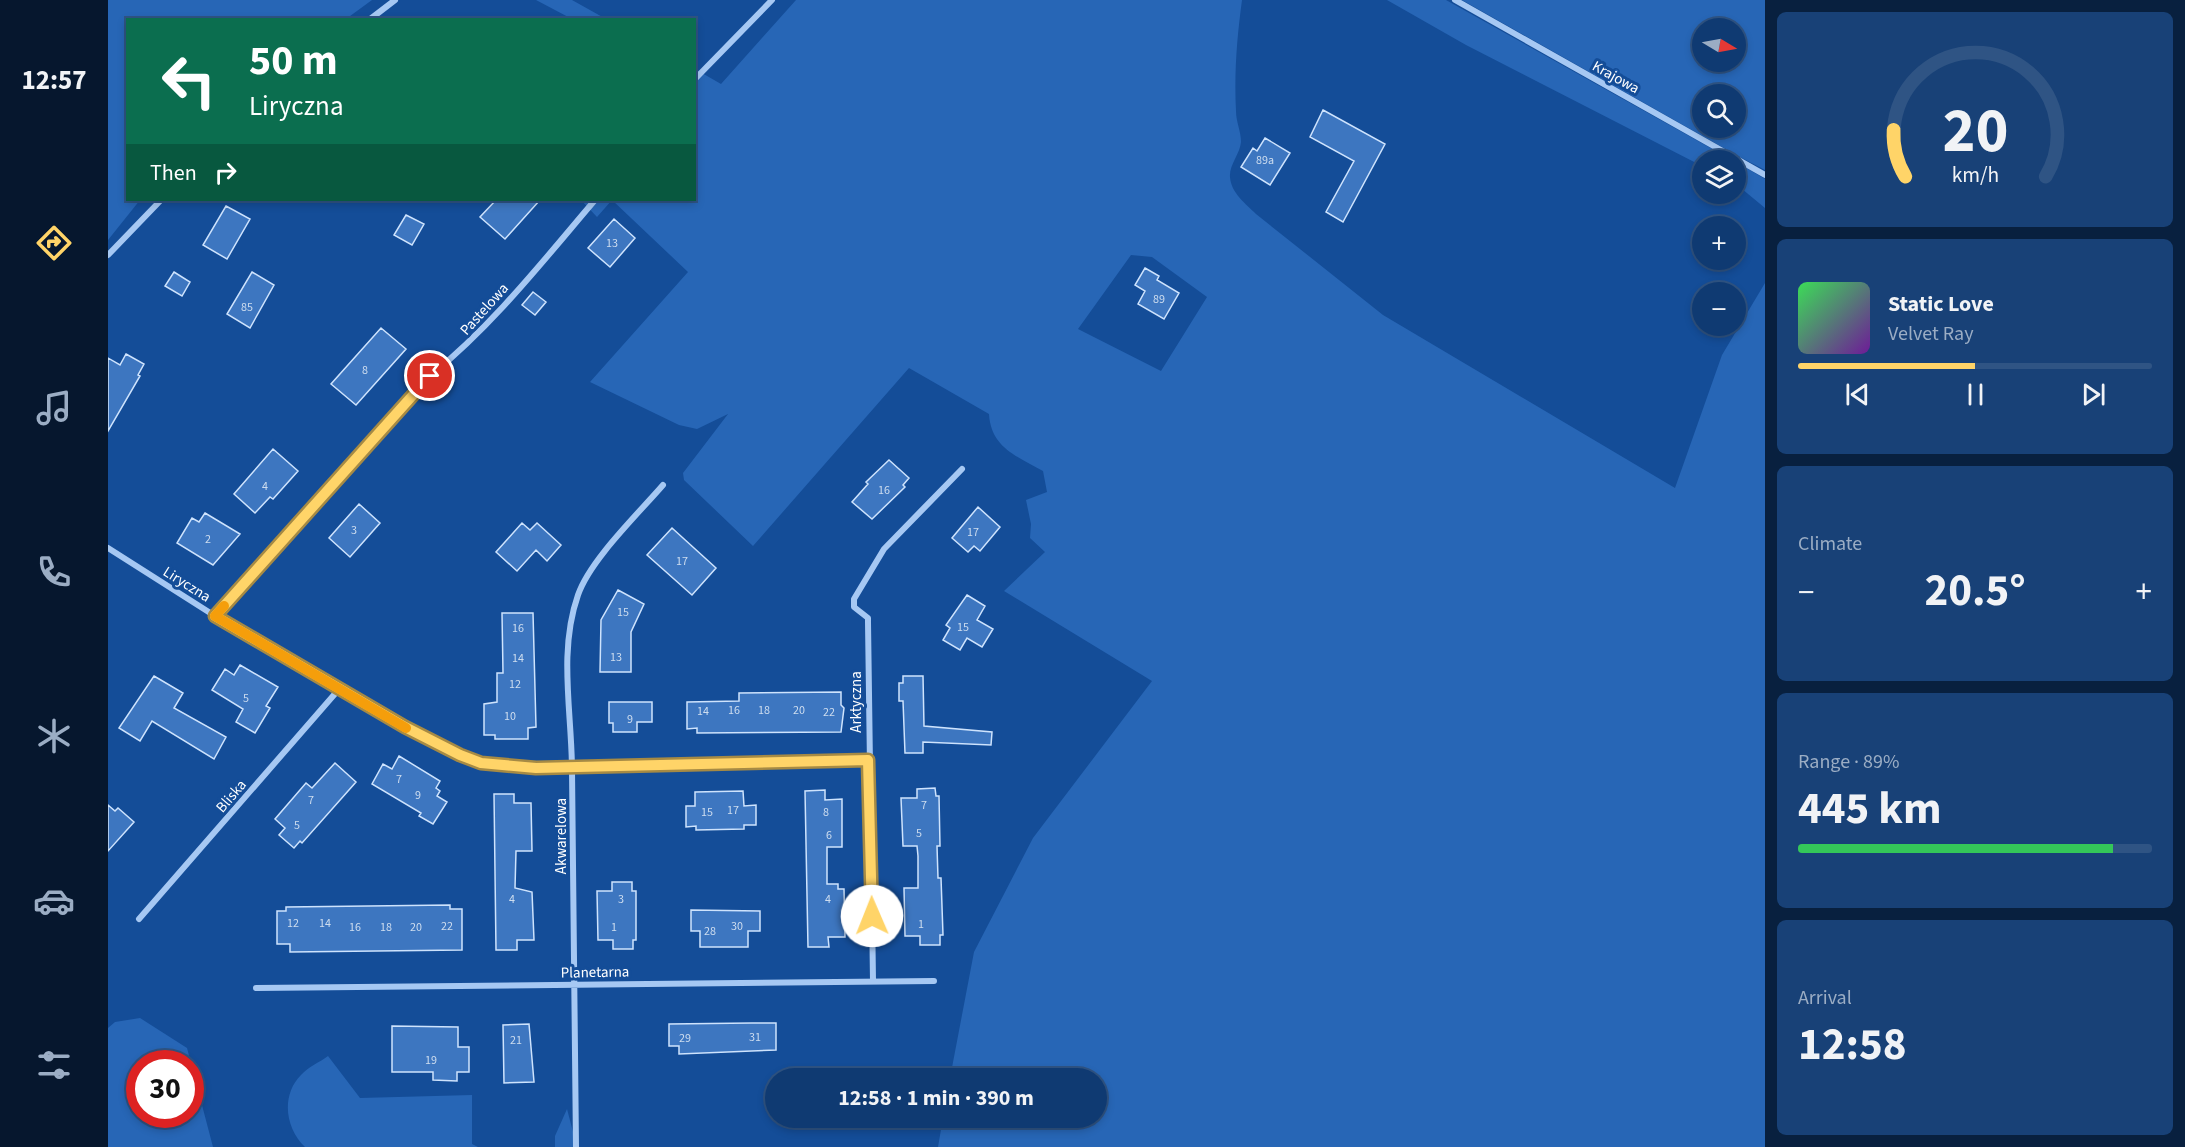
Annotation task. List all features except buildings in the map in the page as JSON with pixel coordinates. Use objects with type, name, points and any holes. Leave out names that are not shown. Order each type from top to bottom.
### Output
[{"type":"street","points":[[372,18],[395,0]]},
{"type":"street","points":[[696,78],[772,0]]},
{"type":"street","name":"Krajowa","points":[[1455,0],[1765,175]]},
{"type":"street","points":[[108,255],[160,201]]},
{"type":"street","name":"Pastelowa","points":[[215,616],[430,376],[466,347],[594,201]]},
{"type":"street","name":"Arktyczna","points":[[873,981],[868,760],[868,618],[854,607],[854,599],[884,549],[962,469]]},
{"type":"street","name":"Akwarelowa","points":[[576,1147],[572,767],[567,658],[569,630],[578,593],[594,567],[663,485]]},
{"type":"street","name":"Liryczna","points":[[108,548],[215,616],[405,727],[481,763],[513,768],[868,760]]},
{"type":"street","name":"Bliska","points":[[139,919],[340,688]]},
{"type":"street","name":"Planetarna","points":[[255,988],[934,981]]},
{"type":"shaded area","points":[[108,0],[372,0],[347,18],[126,18],[126,201],[139,201],[108,240]]},
{"type":"shaded area","points":[[536,0],[572,0],[604,18],[570,18]]},
{"type":"shaded area","points":[[796,0],[1242,0],[1235,83],[1236,115],[1241,142],[1230,177],[1233,188],[1240,198],[1256,214],[1383,315],[1675,488],[1722,355],[1733,336],[1746,336],[1746,315],[1765,283],[1765,1147],[938,1147],[941,1128],[1107,1128],[1107,1068],[952,1068],[974,952],[1033,838],[1152,681],[1004,591],[1045,552],[1030,538],[1031,524],[1026,500],[1047,492],[1043,471],[1007,450],[1000,443],[991,426],[989,414],[909,368],[753,546],[684,480],[683,473],[728,414],[697,429],[679,425],[590,382],[688,272],[613,201],[696,201],[696,70],[721,84]],"holes":[[[1131,255],[1152,257],[1207,297],[1161,371],[1078,329]]]},
{"type":"shaded area","points":[[1387,0],[1446,0],[1714,150],[1692,150],[1692,161],[1466,45]]},
{"type":"shaded area","points":[[1462,0],[1765,0],[1765,170],[1746,160],[1746,150],[1727,150],[1706,138],[1746,138],[1746,84],[1692,84],[1692,130]]},
{"type":"shaded area","points":[[1746,168],[1765,179],[1765,208],[1746,192]]},
{"type":"shaded area","points":[[582,201],[611,201],[597,217]]},
{"type":"shaded area","points":[[140,1018],[188,1050],[126,1050],[126,1128],[204,1128],[204,1113],[213,1147],[108,1147],[108,1028],[115,1022]]},
{"type":"shaded area","points":[[328,1056],[360,1098],[472,1095],[472,1144],[478,1147],[305,1147],[293,1131],[290,1121],[288,1102],[290,1092],[304,1072]]},
{"type":"shaded area","points":[[567,1109],[577,1147],[555,1147],[555,1136]]},
{"type":"slow traffic","points":[[224,606],[215,616],[406,728]]},
{"type":"route","points":[[430,376],[215,616],[405,727],[481,763],[513,768],[536,768],[868,760],[872,916]]}]
